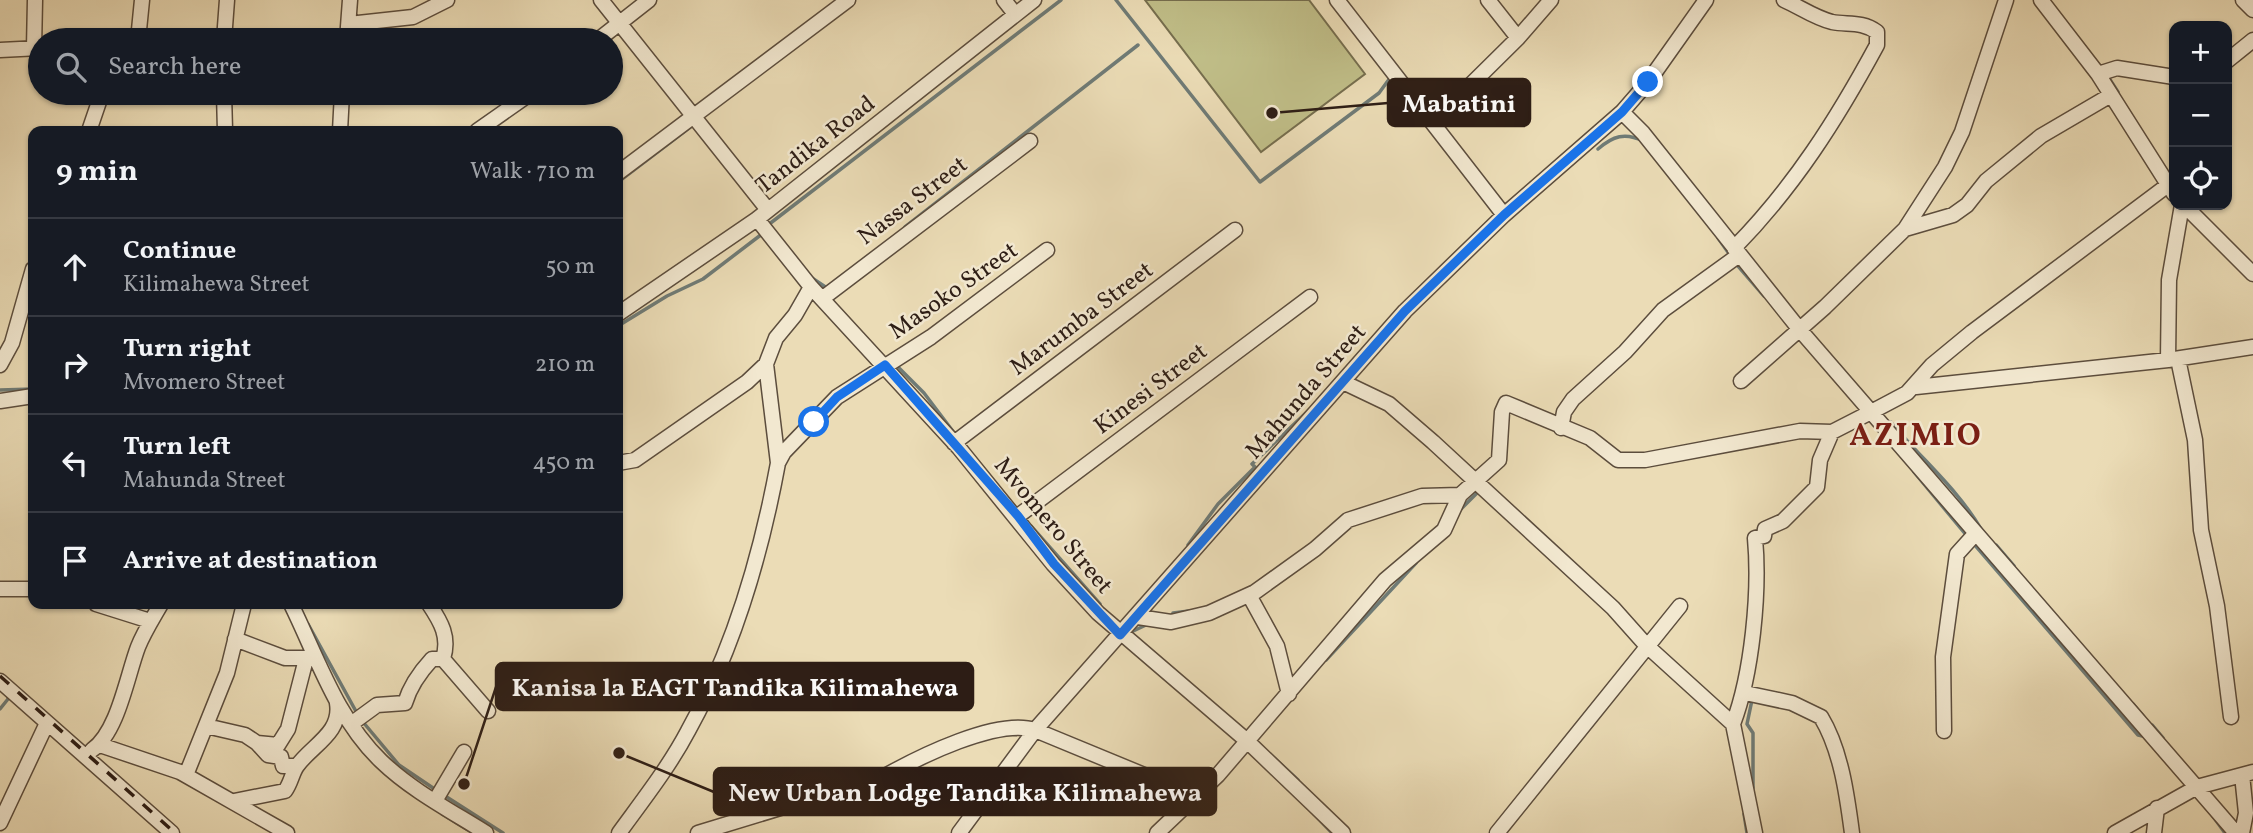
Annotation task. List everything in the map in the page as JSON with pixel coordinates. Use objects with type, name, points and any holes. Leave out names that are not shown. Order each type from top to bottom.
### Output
[{"type":"street","points":[[34,0],[36,28]]},
{"type":"street","points":[[139,28],[142,0]]},
{"type":"street","points":[[225,28],[227,0]]},
{"type":"street","points":[[348,28],[350,0]]},
{"type":"street","points":[[349,24],[413,17],[447,0]]},
{"type":"street","name":"Mvomero Street","points":[[601,0],[692,118],[740,172],[763,214],[811,287],[954,443],[1018,516],[1054,564],[1120,635],[1246,740],[1343,833]]},
{"type":"street","points":[[614,28],[649,0]]},
{"type":"street","points":[[623,169],[848,0]]},
{"type":"street","points":[[1004,0],[1015,13]]},
{"type":"street","name":"Tandika Road","points":[[623,311],[763,214],[1034,0]]},
{"type":"street","points":[[1337,0],[1504,215]]},
{"type":"street","points":[[1488,0],[1518,38]]},
{"type":"street","points":[[1433,122],[1518,38],[1551,0]]},
{"type":"street","name":"Mahunda Street","points":[[959,833],[1035,730],[1345,383],[1405,311],[1504,215],[1622,112],[1648,82],[1706,0]]},
{"type":"street","points":[[1561,428],[1564,412],[1573,399],[1625,352],[1662,310],[1737,252],[1814,153],[1877,45],[1877,32],[1871,27],[1833,22],[1784,0]]},
{"type":"street","points":[[1741,381],[1800,330],[1905,229],[1945,167],[1962,132],[2006,0]]},
{"type":"street","points":[[2041,0],[2098,74],[2169,187]]},
{"type":"street","points":[[2243,0],[2253,10]]},
{"type":"street","points":[[2232,57],[2253,40]]},
{"type":"street","points":[[0,50],[28,48]]},
{"type":"street","points":[[2098,74],[2117,68],[2169,76]]},
{"type":"street","points":[[1905,229],[1953,215],[1967,205],[1986,181],[2041,135],[2111,95]]},
{"type":"street","points":[[91,126],[98,105]]},
{"type":"street","points":[[224,105],[225,126]]},
{"type":"street","points":[[340,126],[341,105]]},
{"type":"street","points":[[484,126],[514,105]]},
{"type":"street","points":[[1622,112],[1643,133],[1800,330],[1873,411],[2236,833]]},
{"type":"street","name":"Nassa Street","points":[[823,298],[1030,141]]},
{"type":"street","points":[[1916,387],[1932,365],[1972,332],[2169,191]]},
{"type":"street","points":[[2182,210],[2169,280],[2173,360],[2195,440],[2201,530],[2217,606],[2231,718]]},
{"type":"street","points":[[2188,210],[2253,274]]},
{"type":"street","name":"Marumba Street","points":[[954,443],[1235,230]]},
{"type":"street","name":"Masoko Street","points":[[778,463],[784,452],[837,397],[931,337],[1047,250]]},
{"type":"street","points":[[0,365],[12,343],[28,287]]},
{"type":"street","points":[[623,462],[635,460],[756,376],[766,364],[776,338],[795,315],[811,287]]},
{"type":"street","name":"Kinesi Street","points":[[1018,516],[1310,297]]},
{"type":"street","points":[[1157,833],[1218,775],[1385,580],[1444,530],[1460,495],[1476,484],[1499,460],[1502,412],[1506,403],[1590,438],[1618,460],[1632,460],[1753,442],[1800,431],[1832,432],[1916,387],[2173,360],[2253,348]]},
{"type":"street","points":[[619,833],[688,732],[746,595],[778,463],[766,364]]},
{"type":"street","points":[[1345,383],[1389,404],[1613,608],[1646,645],[1733,724]]},
{"type":"street","points":[[0,401],[28,397]]},
{"type":"street","points":[[1755,833],[1733,724],[1745,693],[1752,623],[1755,538],[1764,536],[1765,530],[1783,521],[1817,487],[1820,460],[1832,432]]},
{"type":"street","points":[[1138,617],[1171,622],[1209,614],[1249,595],[1315,549],[1348,520],[1422,496],[1460,495]]},
{"type":"street","points":[[1944,731],[1943,657],[1957,554],[1976,533]]},
{"type":"street","points":[[0,589],[28,589]]},
{"type":"street","points":[[1249,595],[1277,646],[1289,694]]},
{"type":"street","points":[[1497,833],[1680,606]]},
{"type":"street","points":[[112,609],[150,621]]},
{"type":"street","points":[[85,755],[100,745],[117,712],[135,656],[158,609]]},
{"type":"street","points":[[186,775],[227,673],[243,609]]},
{"type":"street","points":[[293,609],[311,659],[351,724],[381,761],[435,801],[486,833]]},
{"type":"street","points":[[432,609],[443,627],[447,646],[443,659]]},
{"type":"street","points":[[235,639],[285,659],[311,659]]},
{"type":"street","points":[[257,743],[278,745],[284,736],[311,659]]},
{"type":"street","points":[[351,724],[377,705],[405,703],[411,687],[432,659],[443,659],[488,711]]},
{"type":"street","points":[[0,681],[172,833]]},
{"type":"street","points":[[1745,693],[1792,703],[1821,717],[1835,749],[1847,797],[1852,833]]},
{"type":"street","points":[[234,801],[285,791],[297,766],[317,748],[336,722],[339,713],[336,698]]},
{"type":"street","points":[[0,823],[47,723]]},
{"type":"street","points":[[206,726],[245,736],[257,743],[268,755],[281,757],[283,766],[297,766]]},
{"type":"street","points":[[698,833],[886,776],[905,765],[1010,726],[1035,730],[1195,796]]},
{"type":"street","points":[[100,745],[186,775],[287,833]]},
{"type":"street","points":[[435,801],[464,752]]},
{"type":"street","points":[[2115,833],[2157,807],[2197,787],[2247,773],[2246,813],[2242,833]]},
{"type":"street","points":[[2154,833],[2157,807]]},
{"type":"street","points":[[1320,833],[1331,822]]},
{"type":"shaded area","points":[[1145,0],[1309,0],[1365,74],[1261,152]]},
{"type":"waterway","points":[[768,225],[1061,0]]},
{"type":"waterway","points":[[1116,0],[1260,182],[1379,93],[1390,78]]},
{"type":"waterway","points":[[905,227],[1138,45]]},
{"type":"waterway","points":[[2107,75],[2118,92]]},
{"type":"waterway","points":[[623,178],[693,125]]},
{"type":"waterway","points":[[1598,149],[1619,137],[1643,141]]},
{"type":"waterway","points":[[623,323],[667,296],[703,279],[762,234]]},
{"type":"waterway","points":[[1718,238],[1730,255]]},
{"type":"waterway","points":[[1738,266],[1764,296]]},
{"type":"waterway","points":[[812,278],[827,288]]},
{"type":"waterway","points":[[897,366],[924,393],[955,434]]},
{"type":"waterway","points":[[0,390],[28,389]]},
{"type":"waterway","points":[[1191,547],[1188,545],[1218,504],[1255,467],[1252,464],[1309,410]]},
{"type":"waterway","points":[[1891,422],[1950,487],[1981,529]]},
{"type":"waterway","points":[[1914,472],[1967,536]]},
{"type":"waterway","points":[[1461,509],[1480,490]]},
{"type":"waterway","points":[[1031,526],[1100,604]]},
{"type":"waterway","points":[[1974,544],[2138,735],[2147,737]]},
{"type":"waterway","points":[[1996,545],[2014,566]]},
{"type":"waterway","points":[[1326,660],[1416,563]]},
{"type":"waterway","points":[[1173,613],[1189,611]]},
{"type":"waterway","points":[[308,624],[358,715]]},
{"type":"waterway","points":[[1129,633],[1148,624]]},
{"type":"waterway","points":[[0,709],[8,699],[8,694]]},
{"type":"waterway","points":[[1752,700],[1747,724],[1753,733],[1753,788]]},
{"type":"waterway","points":[[2133,704],[2144,717]]},
{"type":"waterway","points":[[363,722],[399,765],[436,790]]},
{"type":"waterway","points":[[2152,725],[2163,738]]},
{"type":"waterway","points":[[1270,754],[1298,780]]},
{"type":"waterway","points":[[442,794],[503,833]]},
{"type":"waterway","points":[[442,814],[473,833]]},
{"type":"waterway","points":[[1314,814],[1332,833]]},
{"type":"waterway","points":[[1744,814],[1747,833]]},
{"type":"waterway","points":[[2212,815],[2225,833]]},
{"type":"railway","points":[[0,676],[175,833]]},
{"type":"place","name":"Mabatini","points":[[1272,113]]},
{"type":"place","name":"New Urban Lodge Tandika Kilimahewa","points":[[619,753]]},
{"type":"place","name":"Kanisa la EAGT Tandika Kilimahewa","points":[[464,784]]},
{"type":"district","name":"AZIMIO","points":[[1916,434]]},
{"type":"route","points":[[814,422],[837,397],[885,365],[1018,516],[1054,564],[1120,635],[1303,426],[1345,383],[1405,311],[1504,215],[1622,112],[1648,82]]}]
